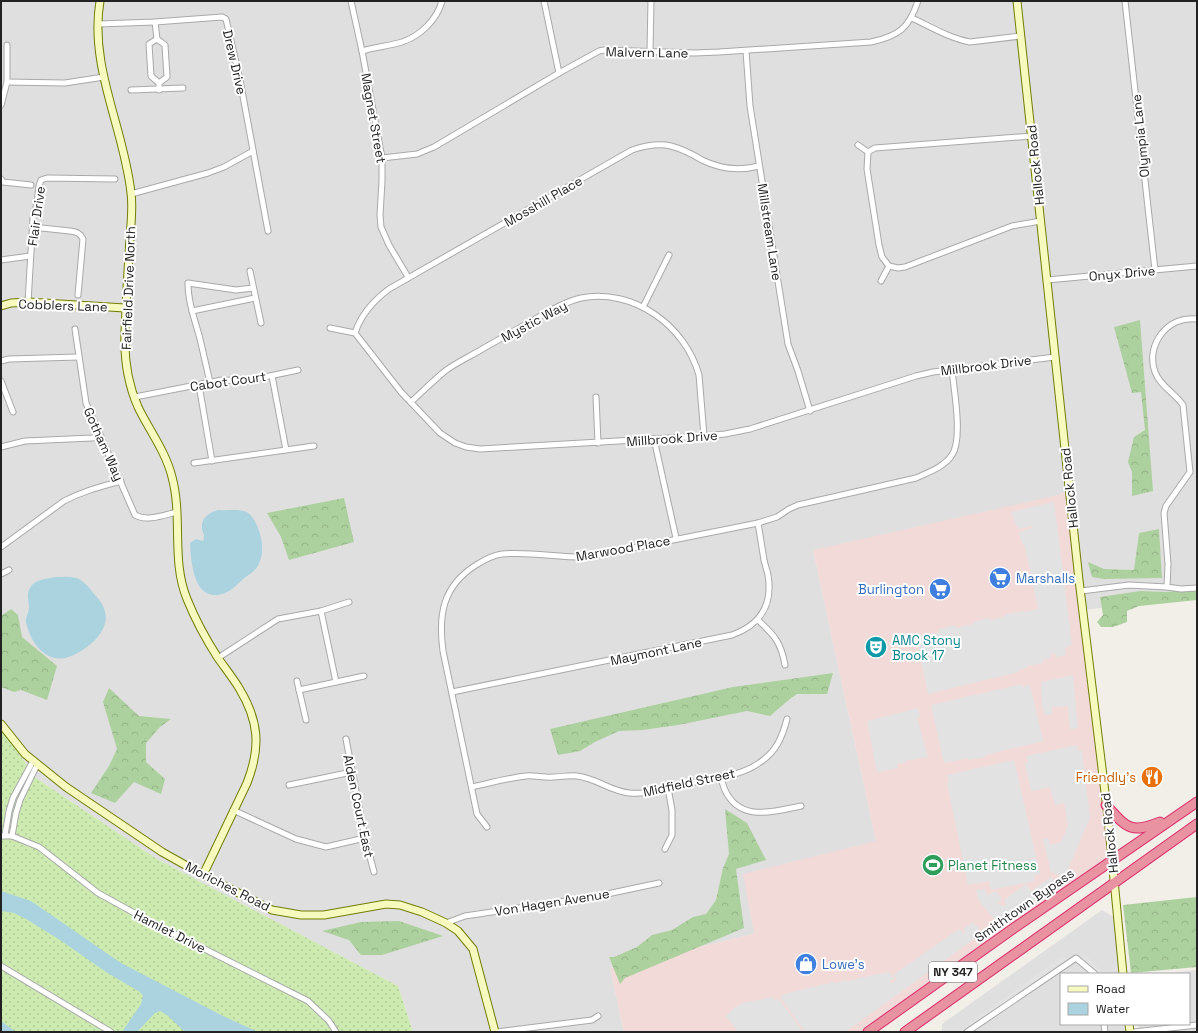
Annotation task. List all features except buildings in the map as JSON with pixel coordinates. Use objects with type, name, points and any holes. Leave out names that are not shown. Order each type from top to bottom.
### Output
[{"type":"highway","name":"Smithtown Bypass","points":[[868,1032],[1197,802]]},
{"type":"highway","points":[[1106,805],[1123,823],[1136,829],[1147,827],[1175,817]]},
{"type":"highway","name":"NY 347","points":[[904,1032],[1197,824]]},
{"type":"highway","points":[[912,1032],[930,1014]]},
{"type":"street","name":"Fairfield Drive North","points":[[100,1],[98,46],[104,77],[127,166],[131,194],[125,308],[125,358],[138,405],[165,458],[172,476],[177,504],[178,558],[182,584],[192,610],[218,658],[249,706],[253,716],[256,733],[256,755],[252,770],[203,875]]},
{"type":"street","name":"Magnet Street","points":[[351,1],[382,158],[381,227],[389,245],[408,277]]},
{"type":"street","points":[[362,51],[402,42],[415,36],[432,20],[438,12],[442,1]]},
{"type":"street","points":[[544,1],[558,73]]},
{"type":"street","points":[[650,51],[651,1]]},
{"type":"street","name":"Malvern Lane","points":[[382,158],[417,154],[434,146],[558,73],[604,50],[694,53],[746,51],[872,42],[896,34],[912,18],[918,1]]},
{"type":"street","name":"Hallock Road","points":[[1017,1],[1055,357],[1112,860],[1123,973]]},
{"type":"street","name":"Olympia Lane","points":[[1125,1],[1155,270]]},
{"type":"street","name":"Drew Drive","points":[[98,24],[155,22],[222,17],[226,19],[240,80],[268,231]]},
{"type":"street","points":[[912,18],[940,32],[970,42],[1021,36]]},
{"type":"street","points":[[155,22],[157,39],[166,45],[167,77],[159,83]]},
{"type":"street","points":[[157,39],[149,44],[151,76],[159,83],[159,90]]},
{"type":"street","points":[[1,105],[7,82],[7,45]]},
{"type":"street","name":"Millstream Lane","points":[[746,51],[748,87],[759,166],[788,344],[810,411]]},
{"type":"street","points":[[7,82],[65,83],[104,77]]},
{"type":"street","points":[[131,90],[183,88]]},
{"type":"street","points":[[868,152],[875,148],[888,146],[1032,136]]},
{"type":"street","name":"Mosshill Place","points":[[355,333],[359,322],[371,304],[389,289],[622,155],[642,147],[662,145],[671,146],[688,152],[710,163],[726,168],[742,169],[759,166]]},
{"type":"street","points":[[858,145],[868,152]]},
{"type":"street","points":[[131,194],[208,173],[224,167],[253,151]]},
{"type":"street","points":[[868,152],[867,168],[879,245],[882,257],[889,266],[898,268],[905,267],[1012,226],[1041,221]]},
{"type":"street","name":"Flair Drive","points":[[28,302],[32,218],[37,204],[41,180],[47,178],[115,179]]},
{"type":"street","points":[[1,179],[3,182],[31,185]]},
{"type":"street","points":[[32,227],[70,231],[81,234],[83,239],[78,296]]},
{"type":"street","points":[[643,307],[669,255]]},
{"type":"street","points":[[1,260],[30,256]]},
{"type":"street","points":[[881,281],[889,266]]},
{"type":"street","name":"Onyx Drive","points":[[1047,280],[1197,266]]},
{"type":"street","points":[[250,271],[260,323]]},
{"type":"street","points":[[210,382],[192,310],[188,283],[236,290],[253,288]]},
{"type":"street","name":"Mystic Way","points":[[411,402],[446,371],[570,301],[581,298],[604,297],[623,299],[650,310],[664,320],[682,340],[692,356],[699,375],[704,436]]},
{"type":"street","points":[[192,310],[255,298]]},
{"type":"street","name":"Cobblers Lane","points":[[1,306],[12,303],[28,302],[125,308]]},
{"type":"street","points":[[1167,587],[1168,564],[1164,513],[1166,506],[1190,472],[1183,405],[1179,398],[1161,382],[1154,368],[1153,352],[1161,332],[1173,323],[1186,318],[1197,319]]},
{"type":"street","points":[[330,328],[355,333]]},
{"type":"street","name":"Gotham Way","points":[[75,329],[86,403],[135,515],[140,518],[146,518],[177,512]]},
{"type":"street","name":"Millbrook Drive","points":[[355,333],[401,392],[440,433],[466,448],[480,449],[654,440],[725,434],[750,429],[916,376],[933,372],[1055,357]]},
{"type":"street","points":[[1,361],[9,359],[78,356]]},
{"type":"street","name":"Cabot Court","points":[[135,397],[222,380],[246,381],[298,370]]},
{"type":"street","name":"Marwood Place","points":[[487,827],[477,814],[440,630],[442,612],[451,589],[463,574],[472,567],[495,555],[588,557],[676,538],[758,523],[777,517],[789,508],[798,505],[916,478],[933,471],[952,455],[957,441],[958,427],[952,370]]},
{"type":"street","points":[[272,376],[286,450]]},
{"type":"street","points":[[1,381],[13,412]]},
{"type":"street","points":[[199,385],[212,461]]},
{"type":"street","points":[[596,397],[598,443]]},
{"type":"street","points":[[1,447],[25,441],[101,437]]},
{"type":"street","points":[[654,440],[676,538]]},
{"type":"street","points":[[194,463],[314,446]]},
{"type":"street","points":[[1,547],[73,496],[81,492],[121,481]]},
{"type":"street","name":"Maymont Lane","points":[[452,692],[732,635],[749,628],[758,620],[767,604],[769,592],[768,576],[758,523]]},
{"type":"street","points":[[1,574],[9,570]]},
{"type":"street","points":[[1081,591],[1129,585],[1181,589],[1197,588]]},
{"type":"street","points":[[218,658],[278,619],[321,610],[349,602]]},
{"type":"street","points":[[321,610],[336,682]]},
{"type":"street","points":[[758,620],[777,640],[782,650],[785,665]]},
{"type":"street","points":[[299,690],[364,676]]},
{"type":"street","points":[[297,681],[306,720]]},
{"type":"street","name":"Midfield Street","points":[[472,787],[526,776],[552,778],[570,776],[584,777],[615,790],[630,793],[651,792],[745,770],[758,764],[765,759],[781,741],[787,719]]},
{"type":"street","name":"Moriches Road","points":[[1,724],[35,763],[66,787],[121,825],[162,852],[203,875],[272,910],[301,916],[324,915],[386,904],[400,905],[422,912],[446,923],[458,931],[473,949],[496,1032]]},
{"type":"street","name":"Alden Court East","points":[[346,739],[365,838],[374,872]]},
{"type":"street","points":[[3,836],[13,798],[35,763]]},
{"type":"street","points":[[12,836],[20,800],[35,763]]},
{"type":"street","points":[[289,785],[352,772]]},
{"type":"street","points":[[721,776],[726,793],[732,802],[740,808],[752,812],[765,813],[800,806]]},
{"type":"street","points":[[664,849],[672,835],[672,810],[668,788]]},
{"type":"street","points":[[233,810],[296,839],[326,847],[365,838]]},
{"type":"street","name":"Hamlet Drive","points":[[3,836],[12,836],[39,847],[98,893],[147,920],[308,1002],[329,1020],[336,1032]]},
{"type":"street","name":"Von Hagen Avenue","points":[[446,923],[465,916],[593,897],[659,883]]},
{"type":"street","points":[[968,1032],[1076,958],[1081,960],[1094,973]]},
{"type":"street","points":[[1,966],[111,1032]]},
{"type":"street","points":[[496,1032],[592,1020],[598,1016]]},
{"type":"street","points":[[1134,1032],[1197,1026]]},
{"type":"shaded area","points":[[1,1],[1197,1],[1197,597],[1083,610],[813,550],[876,841],[754,934],[610,968],[624,1032],[413,1032],[398,986],[157,859],[36,778],[1,728]]},
{"type":"shaded area","points":[[1070,490],[1112,860],[868,1032],[624,1032],[610,968],[754,934],[743,874],[876,841],[813,550],[1054,496]]},
{"type":"shaded area","points":[[1054,502],[1072,645],[1065,648],[1066,655],[1057,657],[1055,653],[1050,655],[1051,658],[1043,660],[1043,663],[1027,666],[1026,668],[1019,670],[1019,672],[928,694],[916,636],[939,632],[939,629],[955,625],[956,628],[989,618],[990,620],[1003,617],[1006,614],[1023,611],[1027,612],[1038,609],[1025,547],[1021,541],[1019,532],[1032,528],[1032,526],[1019,529],[1011,512]]},
{"type":"shaded area","points":[[1073,675],[1078,728],[1070,729],[1068,706],[1052,707],[1052,714],[1045,715],[1042,704],[1041,686],[1042,682]]},
{"type":"shaded area","points":[[1022,684],[1023,687],[1030,685],[1043,741],[985,755],[985,757],[968,760],[968,758],[944,763],[931,705]]},
{"type":"shaded area","points":[[918,708],[920,717],[917,718],[928,757],[905,761],[905,763],[897,764],[898,768],[877,772],[867,721]]},
{"type":"shaded area","points":[[1077,745],[1077,750],[1082,751],[1090,818],[1064,878],[1051,872],[1043,839],[1048,838],[1050,845],[1061,842],[1068,826],[1064,803],[1055,805],[1050,787],[1031,791],[1025,763],[1028,762],[1027,756]]},
{"type":"shaded area","points":[[1014,760],[1040,874],[1034,875],[1035,881],[991,890],[989,881],[968,885],[947,783],[949,782],[947,775]]},
{"type":"shaded area","points":[[1051,877],[1057,884],[1004,921],[1001,920],[997,923],[978,899],[976,890],[985,889],[987,895],[996,891],[1002,899],[997,903],[1004,906],[1006,905],[1004,900],[1026,884],[1031,891]]},
{"type":"shaded area","points":[[1102,910],[1117,919],[1123,973],[1060,973],[1060,1025],[1129,1025],[1130,1032],[942,1032],[942,1024]]},
{"type":"shaded area","points":[[973,922],[979,929],[974,933],[977,937],[845,1032],[805,1032],[780,997],[784,994],[813,986],[815,988],[819,985],[832,982],[836,983],[846,980],[848,982],[852,979],[854,981],[858,978],[889,972],[894,979],[890,981],[891,984],[897,979],[893,975],[959,929],[963,933],[965,932],[964,928]]},
{"type":"shaded area","points":[[1085,954],[1100,969],[1099,973],[1094,973],[1081,961]]},
{"type":"shaded area","points":[[1063,956],[1068,957],[1071,960],[967,1032],[957,1032]]},
{"type":"shaded area","points":[[1197,970],[1197,1032],[1139,1032],[1138,1025],[1190,1025],[1190,973],[1169,973]]},
{"type":"shaded area","points":[[772,997],[775,1001],[778,998],[803,1032],[738,1032],[726,1016],[734,1008],[743,1003]]},
{"type":"green space","points":[[1140,320],[1153,491],[1132,496],[1132,472],[1128,462],[1134,437],[1145,430],[1141,392],[1132,393],[1114,327]]},
{"type":"green space","points":[[344,498],[354,542],[289,560],[281,537],[267,513]]},
{"type":"green space","points":[[1159,529],[1162,578],[1104,579],[1092,577],[1088,562],[1104,569],[1134,570],[1139,533]]},
{"type":"green space","points":[[1197,589],[1197,600],[1139,606],[1127,611],[1127,622],[1113,627],[1101,627],[1097,622],[1103,615],[1100,597],[1140,591],[1167,592]]},
{"type":"green space","points":[[11,609],[18,615],[22,637],[57,666],[47,700],[21,690],[14,692],[1,687],[1,616]]},
{"type":"green space","points":[[833,673],[827,694],[797,694],[770,716],[747,711],[678,725],[643,730],[619,731],[580,751],[558,755],[550,729],[733,687]]},
{"type":"green space","points":[[109,688],[139,716],[171,719],[160,727],[146,743],[146,762],[165,779],[161,794],[134,782],[115,803],[91,793],[109,766],[117,749],[103,702]]},
{"type":"green space","points":[[1,728],[36,778],[157,859],[398,986],[413,1032],[1,1032]]},
{"type":"green space","points":[[725,809],[747,823],[766,860],[736,869],[744,928],[625,978],[620,984],[609,957],[614,957],[637,947],[652,935],[672,930],[693,917],[706,914],[716,900],[723,868],[729,854]]},
{"type":"green space","points":[[1197,897],[1197,967],[1131,973],[1123,905]]},
{"type":"green space","points":[[399,921],[443,936],[382,955],[361,955],[349,940],[322,931],[361,922]]},
{"type":"water","points":[[218,510],[240,510],[250,515],[258,528],[262,549],[259,564],[255,570],[229,591],[215,595],[207,593],[201,588],[196,580],[193,571],[190,543],[196,539],[203,541],[204,537],[202,522],[205,517]]},
{"type":"water","points":[[55,577],[71,577],[81,580],[104,607],[106,620],[100,634],[94,641],[80,652],[65,658],[51,657],[40,650],[29,632],[26,622],[26,617],[29,610],[28,594],[30,588],[37,582]]},
{"type":"water","points":[[1,891],[31,901],[121,963],[223,1016],[258,1032],[185,1032],[167,1015],[160,1011],[155,1013],[137,1032],[122,1032],[141,1004],[143,996],[140,992],[106,972],[60,940],[26,919],[14,913],[1,911]]},
{"type":"water","points":[[1,1021],[16,1032],[1,1032]]},
{"type":"place","name":"Marshalls","points":[[1000,578]]},
{"type":"place","name":"Burlington","points":[[940,589]]},
{"type":"place","name":"AMC Stony Brook 17","points":[[876,647]]},
{"type":"place","name":"Friendly's","points":[[1152,777]]},
{"type":"place","name":"Planet Fitness","points":[[933,865]]},
{"type":"place","name":"Lowe's","points":[[806,964]]}]
